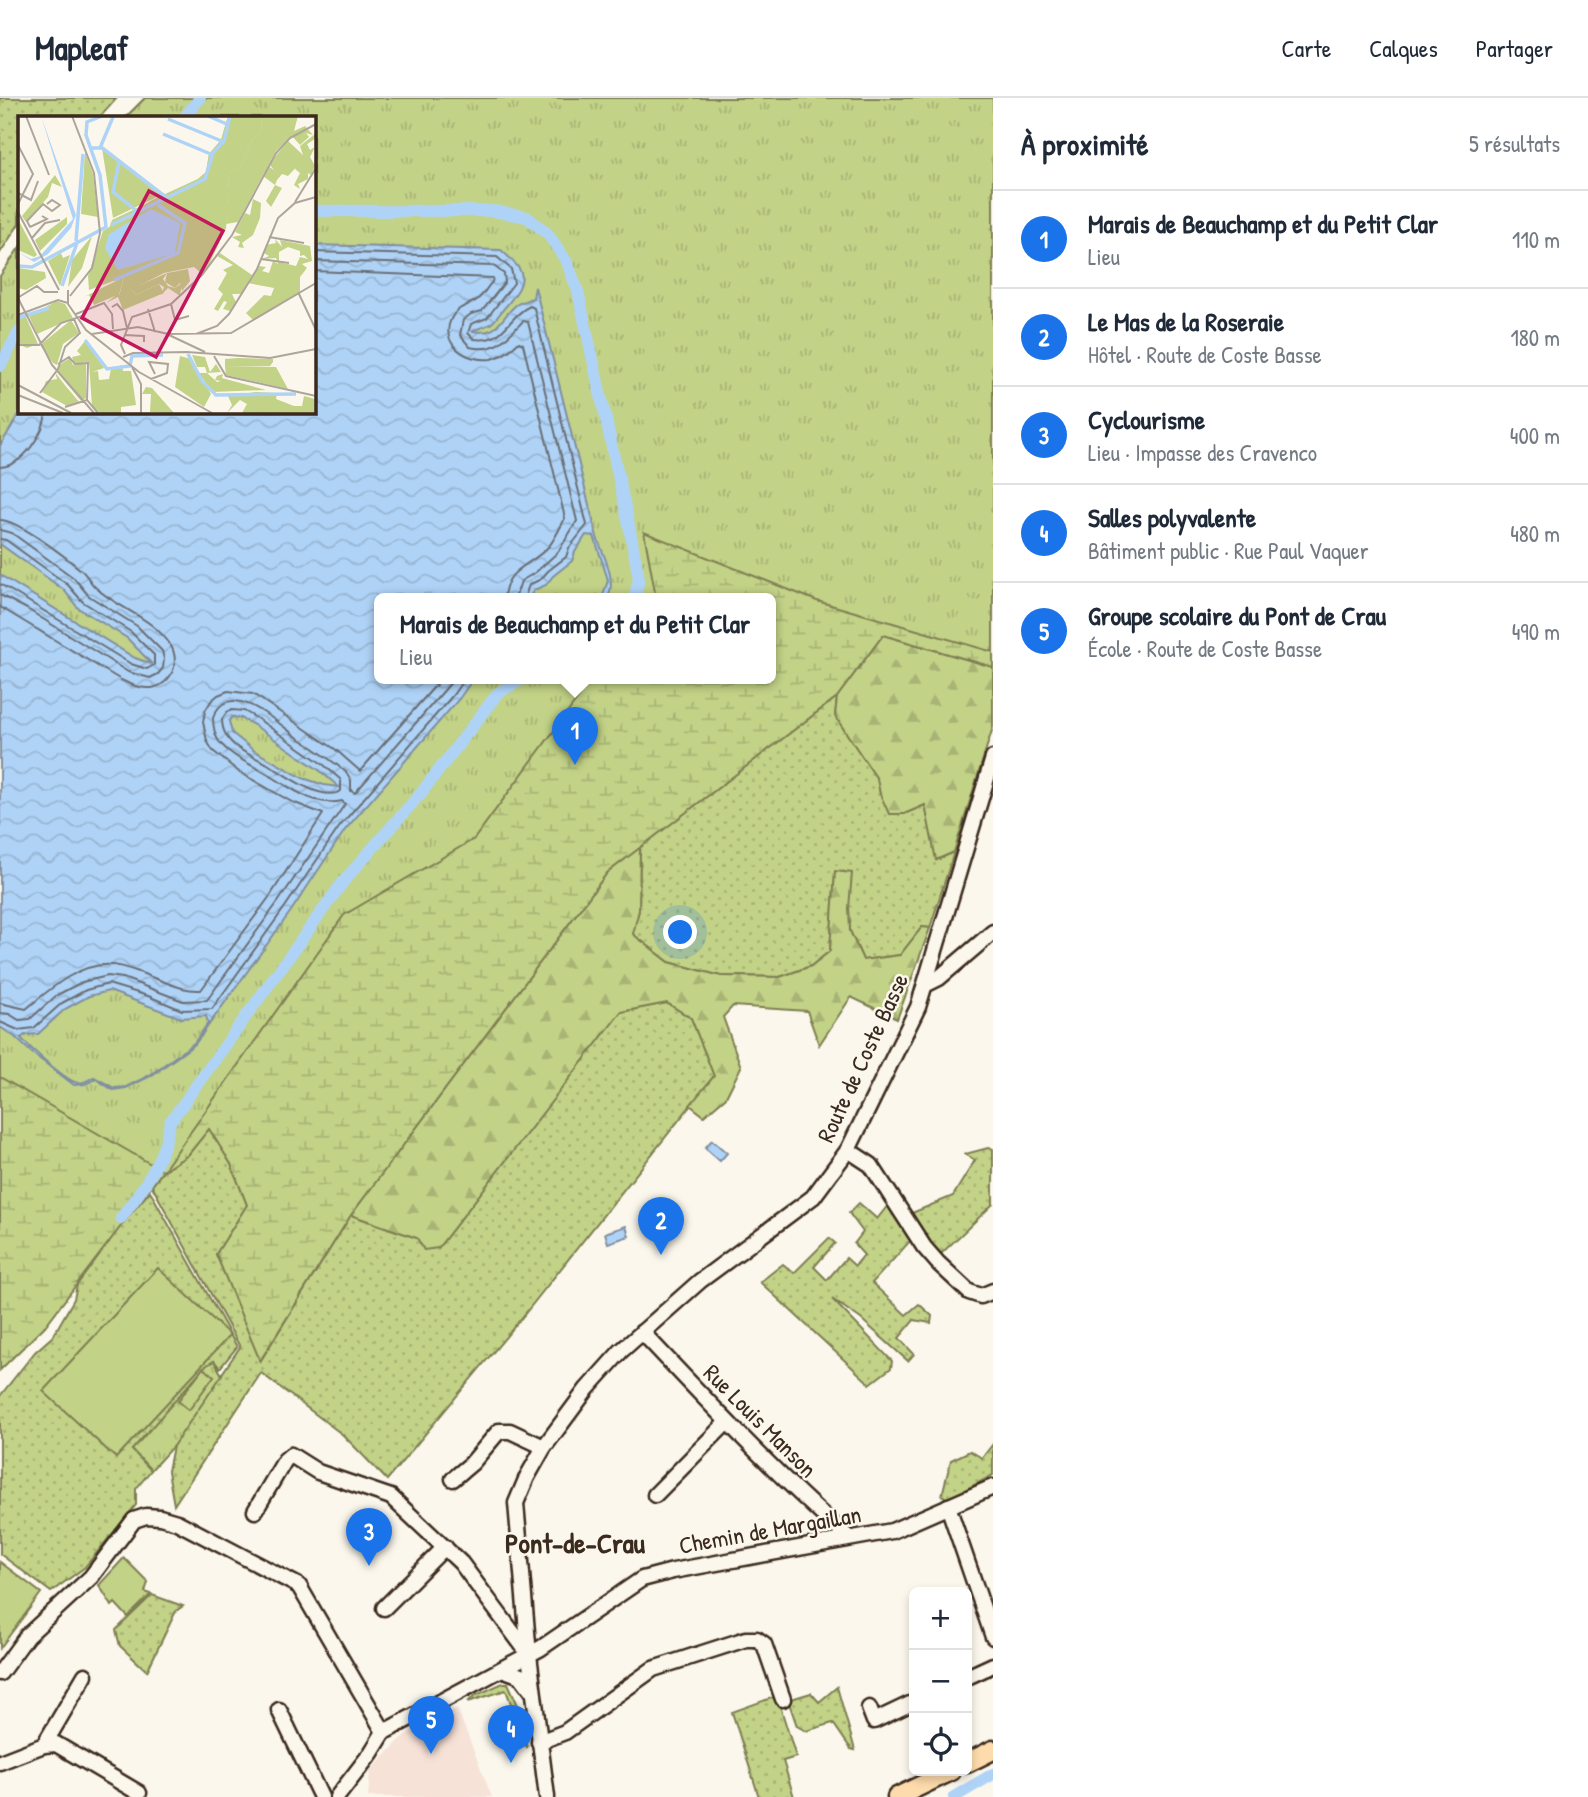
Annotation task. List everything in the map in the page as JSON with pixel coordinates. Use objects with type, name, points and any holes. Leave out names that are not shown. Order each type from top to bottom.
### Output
[{"type":"main road","points":[[972,1760],[993,1750]]},
{"type":"main road","points":[[897,1797],[941,1776]]},
{"type":"street","name":"Route de Coste Basse","points":[[547,1797],[529,1655],[516,1503],[527,1477],[544,1447],[595,1380],[642,1332],[700,1281],[813,1197],[848,1150],[911,1023],[925,985],[993,758]]},
{"type":"street","points":[[925,985],[939,978],[993,932]]},
{"type":"street","points":[[848,1150],[871,1165],[937,1263],[969,1292],[981,1297],[993,1291]]},
{"type":"street","name":"Rue Louis Manson","points":[[642,1332],[727,1422],[849,1538]]},
{"type":"street","points":[[655,1494],[727,1422]]},
{"type":"street","points":[[453,1479],[472,1463],[499,1431],[510,1431],[544,1447]]},
{"type":"street","points":[[254,1511],[285,1460],[291,1455],[318,1472],[391,1497],[461,1563],[529,1655],[384,1732],[337,1797]]},
{"type":"street","name":"Chemin de Margaillan","points":[[529,1655],[642,1579],[892,1531],[992,1488]]},
{"type":"street","points":[[948,1506],[993,1637]]},
{"type":"street","points":[[0,1673],[27,1636],[91,1577],[134,1520],[146,1516],[160,1517],[177,1522],[299,1586],[384,1732]]},
{"type":"street","points":[[384,1608],[445,1547]]},
{"type":"street","points":[[539,1742],[565,1732],[653,1669],[746,1639],[757,1639],[764,1643],[783,1699]]},
{"type":"street","points":[[972,1675],[993,1665]]},
{"type":"street","points":[[502,1669],[520,1676],[534,1693]]},
{"type":"street","points":[[44,1745],[85,1675]]},
{"type":"street","points":[[869,1708],[874,1721],[909,1704]]},
{"type":"street","points":[[279,1710],[321,1797]]},
{"type":"street","points":[[0,1762],[44,1745],[56,1744],[139,1793]]},
{"type":"shaded area","points":[[457,1708],[492,1797],[368,1797],[370,1771],[404,1736],[422,1724]]},
{"type":"green space","points":[[0,98],[117,98],[101,116],[18,116],[18,226],[0,253]]},
{"type":"green space","points":[[145,98],[993,98],[993,667],[883,635],[837,697],[607,873],[351,1215],[260,1361],[216,1254],[247,1205],[231,1164],[209,1129],[188,1155],[163,1171],[45,1326],[0,1370],[0,1027],[466,684],[776,684],[776,593],[603,593],[315,120],[315,116],[127,116]]},
{"type":"green space","points":[[145,98],[993,98],[993,652],[817,601],[644,532],[654,593],[374,593],[374,684],[572,684],[579,697],[474,839],[344,915],[163,1171],[0,1077],[0,276],[18,249],[18,413],[315,413],[315,116],[127,116]]},
{"type":"green space","points":[[883,635],[993,667],[993,727],[954,852],[936,860],[925,805],[904,814],[889,814],[877,779],[835,716],[837,697]]},
{"type":"green space","points":[[837,697],[835,716],[878,780],[880,794],[904,814],[925,805],[937,860],[954,852],[930,928],[922,927],[900,955],[863,960],[850,931],[849,908],[835,871],[830,951],[811,966],[780,977],[721,976],[669,962],[632,934],[639,910],[640,847]]},
{"type":"green space","points":[[640,847],[639,910],[633,934],[669,962],[721,976],[780,977],[811,966],[830,951],[835,871],[852,873],[850,931],[863,960],[900,955],[922,927],[930,928],[897,1019],[851,997],[819,1045],[807,1011],[733,1006],[723,1017],[741,1067],[726,1097],[704,1116],[690,1105],[714,1076],[691,1018],[667,1003],[621,1012],[438,1248],[424,1250],[417,1238],[351,1215],[607,873]]},
{"type":"green space","points":[[667,1003],[691,1018],[714,1076],[524,1315],[387,1480],[343,1435],[261,1373],[174,1505],[168,1471],[173,1446],[240,1347],[152,1186],[163,1171],[188,1155],[209,1128],[231,1164],[247,1205],[216,1254],[261,1360],[351,1215],[438,1248],[620,1012]]},
{"type":"green space","points":[[993,1149],[993,1204],[942,1253],[934,1251],[912,1213],[953,1196],[975,1160],[965,1154]]},
{"type":"green space","points":[[150,1191],[237,1347],[220,1368],[214,1361],[132,1450],[151,1470],[136,1489],[136,1505],[85,1567],[51,1592],[0,1554],[0,1396],[35,1352],[53,1336],[74,1299],[77,1285],[116,1231]]},
{"type":"green space","points":[[859,1203],[877,1219],[889,1204],[911,1240],[872,1283],[906,1315],[919,1304],[932,1316],[931,1323],[914,1320],[899,1338],[914,1354],[908,1361],[861,1319],[832,1299],[892,1361],[891,1368],[870,1384],[760,1282],[783,1264],[794,1273],[829,1238],[835,1243],[814,1267],[827,1280],[846,1258],[855,1266],[864,1255],[854,1244],[863,1232],[849,1213]]},
{"type":"green space","points":[[158,1268],[230,1335],[116,1458],[43,1391]]},
{"type":"green space","points":[[214,1361],[222,1375],[173,1446],[151,1470],[132,1450],[204,1367]]},
{"type":"green space","points":[[203,1368],[214,1376],[189,1410],[178,1401]]},
{"type":"green space","points":[[993,1444],[993,1475],[948,1499],[942,1495],[951,1460],[970,1451],[982,1458]]},
{"type":"green space","points":[[124,1558],[148,1582],[145,1592],[151,1594],[128,1617],[115,1603],[112,1606],[99,1585]]},
{"type":"green space","points":[[0,1562],[41,1593],[0,1648]]},
{"type":"green space","points":[[152,1595],[183,1606],[176,1611],[147,1671],[120,1646],[116,1630]]},
{"type":"green space","points":[[508,1683],[523,1716],[527,1748],[506,1690],[468,1702],[474,1696]]},
{"type":"green space","points":[[837,1687],[855,1750],[851,1749],[833,1723],[806,1731],[797,1726],[788,1700],[811,1693],[819,1702]]},
{"type":"green space","points":[[777,1696],[796,1757],[783,1761],[794,1797],[759,1797],[732,1712]]},
{"type":"water","points":[[315,245],[501,250],[520,270],[522,276],[519,288],[493,322],[473,331],[494,329],[516,305],[533,298],[535,287],[597,537],[610,576],[610,592],[604,593],[608,580],[594,536],[586,535],[572,561],[546,585],[532,593],[374,593],[374,684],[470,684],[345,830],[291,911],[195,1044],[151,1076],[126,1088],[113,1090],[96,1079],[74,1085],[0,1027],[0,575],[135,658],[152,664],[127,638],[78,608],[64,590],[0,544],[0,446],[20,413],[315,413]],"holes":[[[232,717],[241,718],[319,770],[339,787],[303,778],[253,750],[232,733],[229,721]],[[109,991],[181,1018],[206,1016],[208,1023],[194,1043],[150,1075],[126,1087],[114,1088],[94,1077],[80,1083],[73,1081],[49,1064],[21,1038],[38,1034],[65,1009],[89,996]]]},
{"type":"water","points":[[712,1140],[727,1153],[720,1161],[705,1148]]},
{"type":"water","points":[[626,1226],[629,1236],[608,1243],[605,1233]]},
{"type":"waterway","points":[[186,116],[200,98]]},
{"type":"waterway","points":[[315,211],[494,211],[527,217],[548,234],[567,262],[578,291],[629,525],[639,579],[636,593]]},
{"type":"waterway","points":[[0,366],[18,334]]},
{"type":"waterway","points":[[121,1218],[158,1162],[170,1122],[343,882],[422,792],[498,693],[513,684]]},
{"type":"waterway","points":[[954,1797],[993,1774]]},
{"type":"place","name":"Marais de Beauchamp et du Petit Clar","points":[[575,765]]},
{"type":"place","name":"Le Mas de la Roseraie","points":[[661,1255]]},
{"type":"place","name":"Cyclourisme","points":[[369,1566]]},
{"type":"place","name":"Groupe scolaire du Pont de Crau","points":[[431,1754]]},
{"type":"place","name":"Salles polyvalente","points":[[511,1763]]},
{"type":"district","name":"Pont-de-Crau","points":[[575,1543]]}]
